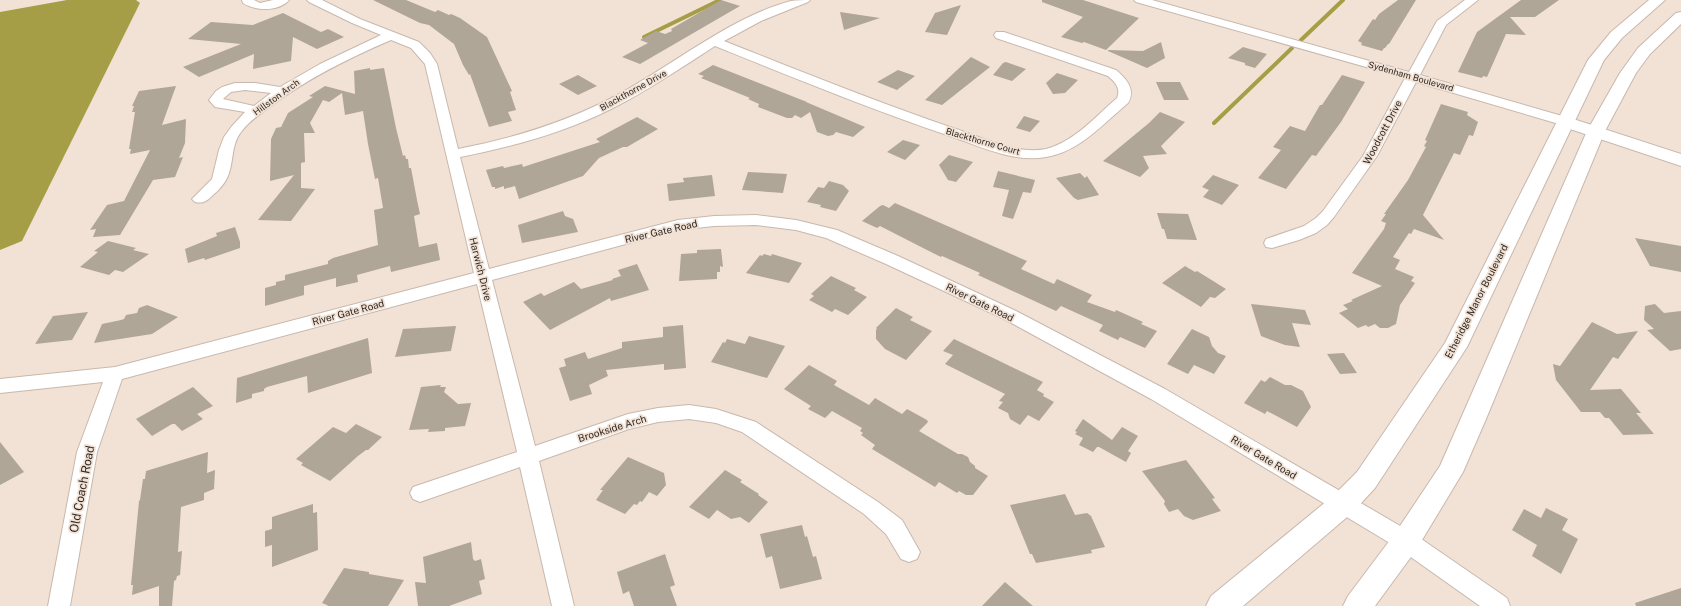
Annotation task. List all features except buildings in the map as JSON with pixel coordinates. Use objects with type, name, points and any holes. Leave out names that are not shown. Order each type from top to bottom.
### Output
[{"type":"main road","name":"Etheridge Manor Boulevard","points":[[1221,606],[1343,504],[1366,480],[1455,347],[1564,122],[1596,60],[1604,48],[1616,35],[1658,0]]},
{"type":"main road","points":[[1358,606],[1406,541],[1450,472],[1477,412],[1596,131],[1633,64],[1663,32],[1681,16]]},
{"type":"main road","name":"Sydenham Boulevard","points":[[1564,122],[1596,131],[1681,160]]},
{"type":"street","points":[[248,0],[250,3],[258,6],[270,5],[283,0]]},
{"type":"street","name":"Harwich Drive","points":[[313,0],[356,21],[415,45],[426,56],[431,64],[482,276],[528,456],[563,606]]},
{"type":"street","name":"Blackthorne Drive","points":[[452,154],[498,145],[573,121],[627,95],[715,42],[768,13],[804,0]]},
{"type":"street","name":"Sydenham Boulevard","points":[[1140,0],[1412,76],[1564,122]]},
{"type":"street","name":"Woodcott Drive","points":[[1272,243],[1299,235],[1322,222],[1367,162],[1441,23],[1448,16],[1472,0]]},
{"type":"street","name":"Hillston Arch","points":[[200,199],[214,187],[219,180],[222,172],[225,150],[238,126],[281,91],[338,59],[392,35]]},
{"type":"street","name":"Blackthorne Court","points":[[715,42],[922,122],[1007,150],[1027,153],[1046,153],[1065,147],[1123,100],[1126,94],[1124,85],[1112,73],[1000,35]]},
{"type":"street","points":[[257,110],[220,104],[216,100],[223,92],[239,87],[247,86],[281,91]]},
{"type":"street","name":"River Gate Road","points":[[0,386],[115,374],[678,225],[714,221],[756,220],[796,225],[832,234],[1010,315],[1158,394],[1406,541],[1499,606]]},
{"type":"street","name":"Old Coach Road","points":[[59,606],[87,452],[115,374]]},
{"type":"street","name":"Brookside Arch","points":[[420,493],[628,422],[658,415],[689,412],[716,416],[749,427],[871,508],[894,527],[909,552]]},
{"type":"shaded area","points":[[67,0],[136,0],[140,3],[22,241],[0,250],[0,12]]},
{"type":"waterway","points":[[644,37],[720,0]]},
{"type":"waterway","points":[[1301,40],[1343,0]]},
{"type":"waterway","points":[[1214,123],[1292,48]]}]
